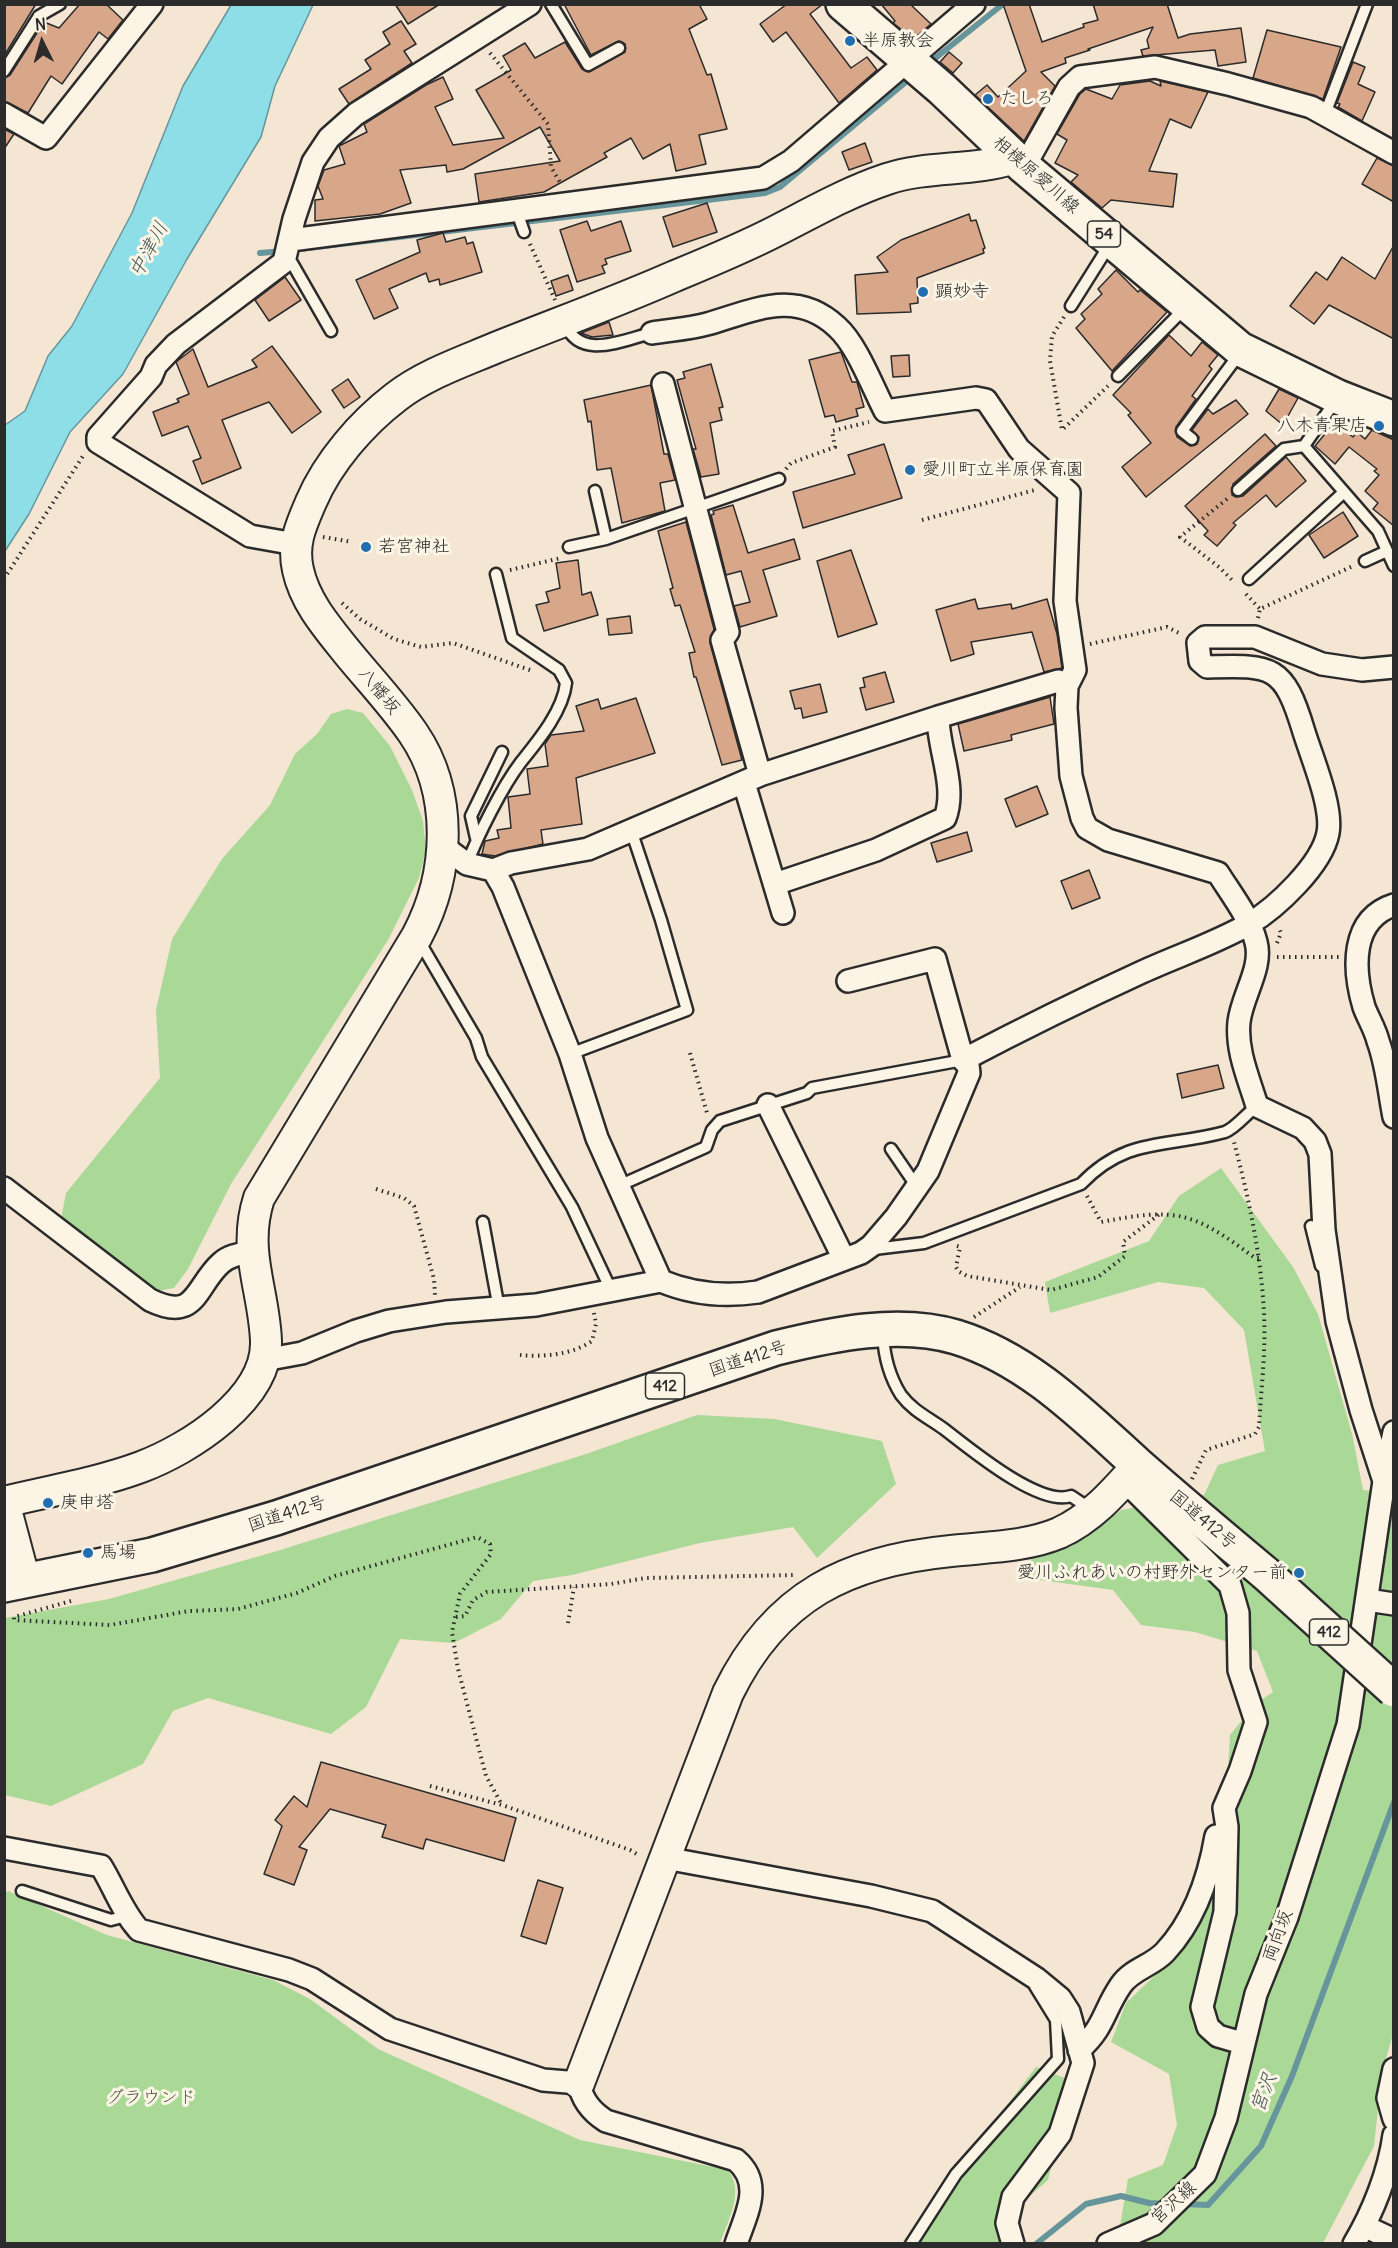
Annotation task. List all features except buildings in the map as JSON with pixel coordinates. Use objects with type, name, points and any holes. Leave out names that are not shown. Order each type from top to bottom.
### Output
[{"type":"main road","name":"相模原愛川線","points":[[843,4],[910,61],[1019,163],[1189,303],[1240,349],[1338,397],[1394,419]]},
{"type":"main road","name":"国道412号","points":[[15,1583],[152,1555],[276,1518],[776,1348],[844,1334],[923,1331],[955,1337],[1000,1357],[1055,1391],[1131,1472],[1181,1502],[1265,1573],[1394,1690]]},
{"type":"street","points":[[4,114],[46,138],[64,112],[152,4]]},
{"type":"street","points":[[530,4],[356,114],[329,138],[313,162],[294,219],[291,240],[284,262],[176,344],[156,365],[151,377],[98,437],[98,442],[250,536],[295,544],[318,484],[352,440],[398,396],[455,365],[670,279],[774,233],[858,189],[891,177],[924,170],[1019,163],[1069,87],[1080,77],[1155,67],[1228,84],[1311,107],[1394,153]]},
{"type":"street","points":[[291,240],[763,178],[791,161],[974,4]]},
{"type":"street","points":[[652,333],[704,325],[760,308],[786,304],[815,311],[838,328],[856,355],[885,411],[976,398],[986,400],[1019,449],[1069,493],[1071,499],[1065,601],[1075,670],[1067,686],[1071,776],[1082,818],[1087,828],[1108,840],[1218,873],[1249,924],[1256,942],[1257,957],[1241,1013],[1239,1047],[1257,1107],[1303,1128],[1315,1141],[1320,1154],[1329,1269],[1337,1321],[1384,1481]]},
{"type":"street","points":[[663,384],[728,632],[722,640],[783,913]]},
{"type":"street","name":"八幡坂","points":[[264,1360],[264,1317],[252,1252],[251,1226],[259,1198],[417,936],[455,855],[439,795],[414,735],[322,620],[303,588],[298,572],[295,544]]},
{"type":"street","points":[[963,1060],[1069,1005],[1249,924],[1279,902],[1313,864],[1328,833],[1324,798],[1293,694],[1279,679],[1264,668],[1250,666],[1207,668],[1200,662],[1198,643],[1205,637],[1255,637],[1322,664],[1362,670],[1394,667]]},
{"type":"street","points":[[493,870],[511,863],[588,849],[752,779],[938,717],[1058,681],[1067,686]]},
{"type":"street","points":[[775,884],[876,850],[945,818],[951,804],[938,733],[938,717]]},
{"type":"street","points":[[455,855],[493,870],[503,887],[570,1054],[597,1138],[616,1187],[661,1281]]},
{"type":"street","points":[[1394,905],[1379,910],[1364,927],[1356,957],[1364,1007],[1379,1042],[1394,1117]]},
{"type":"street","points":[[15,1583],[4,1502],[141,1467],[170,1454],[232,1410],[251,1388],[264,1360],[302,1353],[356,1331],[389,1321],[437,1313],[499,1309],[661,1281],[705,1294],[758,1292],[861,1253],[871,1246],[896,1217],[928,1172],[969,1073],[968,1065],[963,1060],[935,959],[848,981]]},
{"type":"street","points":[[768,1105],[844,1259]]},
{"type":"street","points":[[4,1188],[150,1300],[162,1306],[178,1308],[195,1300],[219,1264],[228,1257],[252,1252]]},
{"type":"street","name":"両向坂","points":[[1206,2174],[1237,2082],[1242,2043],[1256,1994],[1287,1917],[1342,1746],[1367,1600],[1384,1481],[1394,1432]]},
{"type":"street","points":[[736,2244],[752,2195],[747,2169],[736,2160],[717,2152],[606,2121],[595,2114],[587,2104],[579,2083],[739,1671],[771,1630],[815,1591],[847,1574],[894,1558],[1039,1540],[1059,1533],[1094,1511],[1131,1472],[1230,1585],[1238,1613],[1239,1671],[1256,1722],[1240,1771],[1224,1808],[1210,1874],[1188,1918],[1165,1952],[1132,1973],[1121,1985],[1096,2036],[1079,2050]]},
{"type":"street","points":[[1367,1600],[1394,1604]]},
{"type":"street","points":[[1224,1808],[1227,1827],[1225,1912],[1202,2007],[1208,2027],[1218,2036],[1242,2043]]},
{"type":"street","points":[[4,1848],[100,1866],[115,1887],[126,1916],[139,1930],[289,1970],[312,1979],[390,2029],[543,2080],[579,2083]]},
{"type":"street","points":[[663,1864],[871,1896],[932,1911],[1037,1979],[1060,1998],[1069,2012],[1083,2063],[1060,2134],[1013,2198],[1006,2223],[1013,2244]]},
{"type":"street","points":[[1394,2069],[1388,2098],[1394,2119]]},
{"type":"street","points":[[1394,2135],[1391,2156],[1359,2235],[1394,2240]]},
{"type":"street","name":"宮沢線","points":[[1108,2244],[1154,2224],[1206,2174]]},
{"type":"lane","points":[[4,71],[39,16],[60,4]]},
{"type":"lane","points":[[551,4],[588,65],[619,48]]},
{"type":"lane","points":[[1325,114],[1367,4]]},
{"type":"lane","points":[[517,212],[524,232]]},
{"type":"lane","points":[[1071,306],[1112,241]]},
{"type":"lane","points":[[284,262],[292,263],[332,331]]},
{"type":"lane","points":[[1118,376],[1189,303]]},
{"type":"lane","points":[[564,321],[569,333],[590,347],[652,333]]},
{"type":"lane","points":[[1192,440],[1182,431],[1234,361],[1240,349]]},
{"type":"lane","points":[[1238,490],[1284,449],[1304,446],[1338,397]]},
{"type":"lane","points":[[1304,446],[1378,531],[1394,566]]},
{"type":"lane","points":[[569,547],[606,539],[779,479]]},
{"type":"lane","points":[[595,491],[606,539]]},
{"type":"lane","points":[[1250,579],[1343,493]]},
{"type":"lane","points":[[1365,561],[1387,551]]},
{"type":"lane","points":[[455,855],[476,838],[522,760],[561,702],[566,683],[559,670],[512,638],[496,574]]},
{"type":"lane","points":[[476,838],[471,816],[502,752]]},
{"type":"lane","points":[[570,1054],[687,1010],[661,920],[630,830]]},
{"type":"lane","points":[[417,936],[476,1038],[482,1057],[572,1207],[611,1290]]},
{"type":"lane","points":[[616,1187],[706,1148],[712,1130],[729,1116],[807,1093],[812,1088],[963,1060]]},
{"type":"lane","points":[[871,1246],[874,1249],[924,1243],[1081,1184],[1099,1166],[1119,1155],[1153,1144],[1228,1131],[1257,1107]]},
{"type":"lane","points":[[891,1149],[917,1187]]},
{"type":"lane","points":[[483,1222],[499,1309]]},
{"type":"lane","points":[[1311,1226],[1320,1266],[1329,1269]]},
{"type":"lane","points":[[883,1331],[891,1377],[902,1395],[919,1414],[942,1428],[995,1468],[1055,1498],[1071,1496],[1094,1511]]},
{"type":"lane","points":[[22,1892],[111,1920],[126,1916]]},
{"type":"lane","points":[[911,2244],[956,2174],[1058,2059],[1056,2020],[1049,2005],[1034,1988],[1037,1979]]},
{"type":"path","points":[[480,35],[496,62],[548,124],[551,167],[561,183],[568,204]]},
{"type":"path","points":[[524,232],[564,321]]},
{"type":"path","points":[[1071,306],[1052,336],[1050,362],[1062,430],[1118,376]]},
{"type":"path","points":[[779,479],[791,463],[835,447],[832,431],[882,419],[885,411]]},
{"type":"path","points":[[4,579],[86,451],[98,442]]},
{"type":"path","points":[[922,520],[1057,484]]},
{"type":"path","points":[[1235,584],[1219,567],[1180,537],[1238,490]]},
{"type":"path","points":[[496,574],[566,557],[569,547]]},
{"type":"path","points":[[1260,609],[1365,561]]},
{"type":"path","points":[[303,588],[321,590],[360,619],[394,639],[421,647],[453,643],[566,683]]},
{"type":"path","points":[[1244,592],[1260,609]]},
{"type":"path","points":[[1255,637],[1260,609]]},
{"type":"path","points":[[1071,648],[1167,627],[1198,643]]},
{"type":"path","points":[[1269,909],[1278,922],[1281,933],[1273,950],[1274,957],[1356,957]]},
{"type":"path","points":[[690,1053],[712,1130]]},
{"type":"path","points":[[1181,1502],[1206,1450],[1255,1434],[1258,1427],[1264,1316],[1259,1258],[1250,1202],[1232,1135],[1228,1131]]},
{"type":"path","points":[[1081,1184],[1101,1222],[1161,1213],[1200,1221],[1214,1228],[1255,1258],[1259,1258]]},
{"type":"path","points":[[376,1189],[404,1198],[414,1206],[434,1279],[437,1313]]},
{"type":"path","points":[[938,1237],[960,1247],[956,1267],[967,1276],[1051,1290],[1098,1277],[1125,1256],[1123,1242],[1161,1213]]},
{"type":"path","points":[[520,1356],[541,1356],[582,1348],[592,1341],[596,1324],[590,1294]]},
{"type":"path","points":[[81,1598],[14,1617],[14,1620],[110,1625],[189,1611],[238,1609],[297,1593],[335,1576],[477,1537],[485,1539],[490,1544],[491,1554],[460,1594],[452,1632],[458,1670],[486,1776],[502,1804]]},
{"type":"path","points":[[456,1617],[467,1614],[473,1600],[481,1593],[562,1585],[574,1587],[611,1584],[646,1578],[776,1573],[795,1575],[804,1579],[815,1591]]},
{"type":"path","points":[[568,1623],[574,1587]]},
{"type":"path","points":[[430,1786],[497,1805],[502,1804],[663,1864]]},
{"type":"green space","points":[[347,709],[363,713],[390,746],[412,790],[423,821],[426,850],[419,878],[388,940],[231,1184],[188,1269],[174,1288],[157,1291],[132,1281],[61,1219],[66,1193],[160,1078],[156,1010],[172,939],[222,859],[270,805],[295,754],[317,734],[331,714]]},
{"type":"green space","points":[[1221,1168],[1293,1267],[1318,1314],[1352,1434],[1363,1490],[1393,1493],[1393,2034],[1382,2072],[1374,2146],[1323,2243],[1117,2243],[1128,2179],[1163,2165],[1177,2125],[1169,2074],[1111,2042],[1126,2003],[1166,1965],[1221,1886],[1230,1735],[1255,1704],[1273,1692],[1257,1651],[1195,1632],[1141,1625],[1113,1590],[1026,1578],[1030,1560],[1072,1546],[1121,1510],[1204,1495],[1218,1465],[1265,1451],[1244,1330],[1204,1288],[1158,1282],[1050,1313],[1045,1282],[1149,1241],[1179,1196]]},
{"type":"green space","points":[[697,1415],[774,1419],[882,1441],[896,1484],[817,1558],[793,1527],[700,1543],[572,1575],[533,1581],[501,1619],[454,1643],[400,1639],[366,1707],[331,1734],[208,1698],[173,1711],[143,1764],[51,1806],[5,1795],[5,1618],[109,1599],[277,1551],[586,1454]]},
{"type":"green space","name":"グラウンド","points":[[8,1891],[107,1935],[273,1980],[310,1999],[378,2049],[580,2140],[728,2170],[733,2179],[735,2197],[731,2216],[720,2243],[5,2243],[4,1893]]},
{"type":"green space","points":[[1036,2067],[1073,2081],[1048,2180],[1024,2201],[1004,2243],[901,2244]]},
{"type":"water","name":"中津川","points":[[231,5],[313,5],[275,86],[261,137],[187,259],[123,374],[70,432],[29,514],[5,551],[5,425],[25,411],[48,356],[72,326],[132,213],[183,86]]},
{"type":"waterway","points":[[928,64],[1003,4]]},
{"type":"waterway","points":[[299,249],[765,193],[780,187],[913,76]]},
{"type":"waterway","points":[[260,253],[283,251]]},
{"type":"waterway","name":"宮沢","points":[[1183,2204],[1208,2205],[1261,2146],[1292,2076],[1394,1802]]},
{"type":"waterway","name":"宮沢","points":[[1036,2244],[1086,2204],[1121,2196],[1149,2203],[1167,2204]]},
{"type":"place","name":"半原教会","points":[[850,41]]},
{"type":"place","name":"たしろ","points":[[988,99]]},
{"type":"place","name":"顕妙寺","points":[[923,292]]},
{"type":"place","name":"八木青果店","points":[[1379,426]]},
{"type":"place","name":"愛川町立半原保育園","points":[[910,470]]},
{"type":"place","name":"若宮神社","points":[[366,547]]},
{"type":"place","name":"庚申塔","points":[[48,1503]]},
{"type":"place","name":"馬場","points":[[88,1553]]},
{"type":"place","name":"愛川ふれあいの村野外センター前","points":[[1299,1573]]}]
